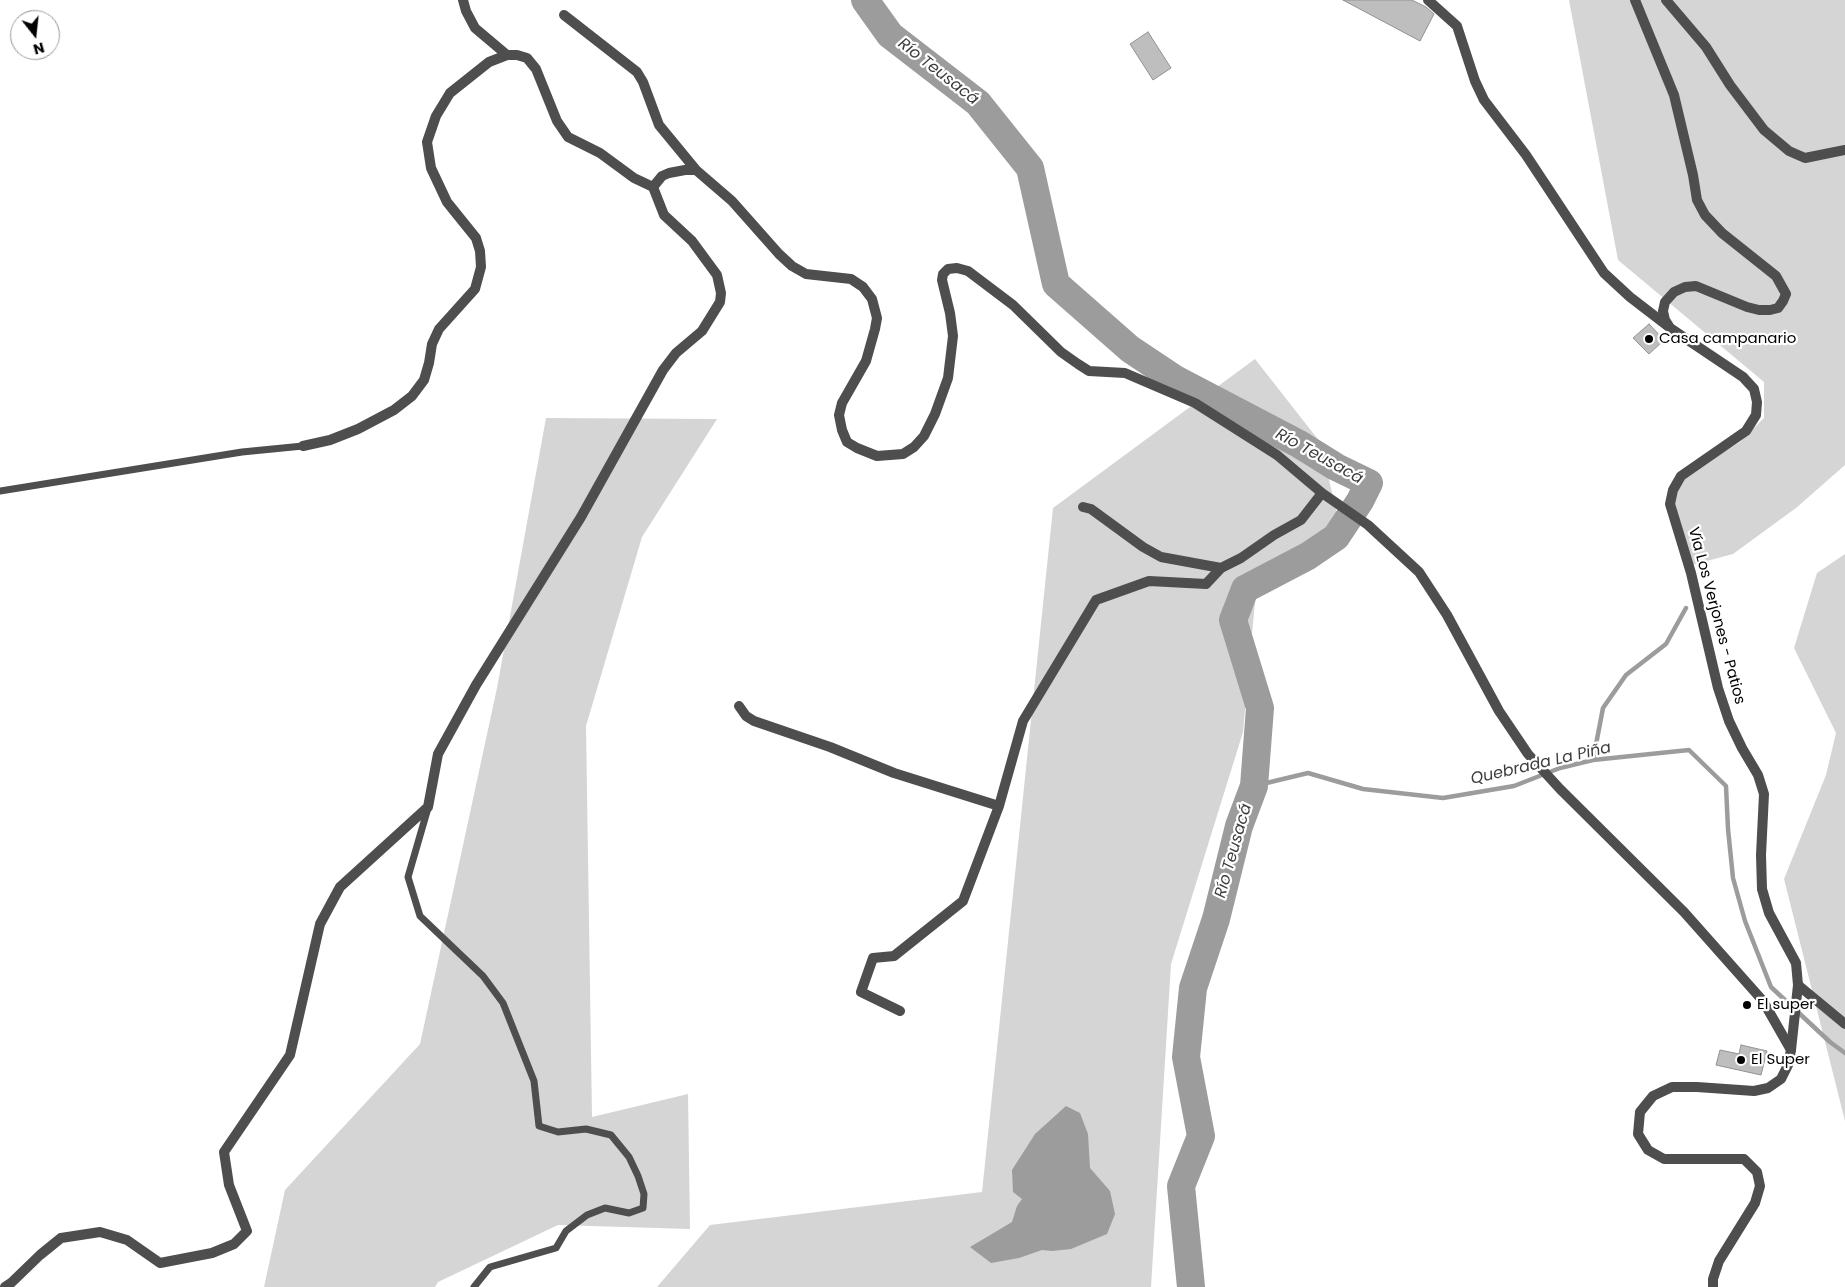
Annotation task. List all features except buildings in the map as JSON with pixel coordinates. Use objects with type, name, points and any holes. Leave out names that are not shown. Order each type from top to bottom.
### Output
[{"type":"street","points":[[463,0],[466,11],[475,28],[507,55]]},
{"type":"street","name":"Vía Los Verjones - Patios","points":[[1428,0],[1457,26],[1475,81],[1484,100],[1526,155],[1604,273],[1630,297],[1670,328],[1744,377],[1754,389],[1757,402],[1756,415],[1746,431],[1681,476],[1673,490],[1670,504],[1690,573],[1718,688],[1729,721],[1758,775],[1764,794],[1761,856],[1762,889],[1769,913],[1796,963],[1798,997],[1792,1050],[1788,1065],[1781,1079],[1768,1088],[1754,1091],[1672,1087],[1653,1096],[1640,1112],[1638,1134],[1648,1150],[1664,1159],[1744,1159],[1757,1172],[1760,1186],[1755,1203],[1719,1261],[1713,1279],[1713,1287]]},
{"type":"street","points":[[1634,0],[1674,95],[1697,200],[1705,215],[1722,234],[1776,276],[1786,294],[1778,308],[1759,310],[1696,286],[1685,287],[1674,292],[1665,302],[1662,310],[1670,328]]},
{"type":"street","points":[[1666,0],[1706,47],[1730,85],[1764,130],[1789,151],[1805,158],[1845,150]]},
{"type":"street","points":[[564,15],[637,72],[643,82],[659,125],[696,170],[732,200],[779,254],[792,266],[806,274],[850,279],[863,287],[872,299],[877,318],[873,337],[866,361],[842,403],[839,415],[847,442],[877,456],[903,454],[914,447],[924,436],[936,414],[948,378],[953,336],[950,313],[943,289],[943,274],[948,270],[957,268],[968,271],[1013,305],[1062,352],[1078,364],[1089,370],[1125,373],[1195,403],[1277,455],[1322,493],[1368,525],[1419,572],[1447,615],[1498,711],[1528,754],[1560,790],[1684,912],[1743,978],[1763,1001],[1792,1050]]},
{"type":"street","points":[[5,1287],[61,1238],[100,1232],[127,1240],[160,1263],[212,1253],[234,1244],[247,1231],[230,1185],[224,1152],[290,1055],[320,924],[340,887],[428,808],[438,754],[476,685],[582,517],[663,370],[676,353],[702,331],[720,302],[721,293],[717,275],[692,241],[664,215],[653,187],[634,178],[600,153],[568,136],[557,121],[536,69],[527,58],[507,55],[489,62],[450,93],[436,116],[427,142],[431,168],[447,202],[476,238],[481,267],[475,289],[439,329],[432,344],[424,380],[412,396],[394,410],[358,429],[330,440],[303,446]]},
{"type":"street","points":[[653,187],[662,176],[669,172],[696,170]]},
{"type":"street","points":[[900,1010],[861,992],[873,958],[894,956],[963,901],[999,806],[1023,720],[1096,600],[1149,580],[1206,584],[1221,568],[1241,558],[1274,534],[1301,520],[1322,493]]},
{"type":"street","points":[[1083,507],[1090,509],[1160,558],[1221,568]]},
{"type":"street","points":[[739,706],[746,716],[754,721],[830,747],[894,773],[999,806]]},
{"type":"street","points":[[1798,985],[1845,1024]]},
{"type":"lane","points":[[0,491],[242,452],[303,446]]},
{"type":"lane","points":[[428,808],[408,877],[420,916],[483,976],[503,1003],[534,1081],[539,1126],[558,1132],[586,1129],[611,1135],[629,1157],[644,1194],[643,1208],[629,1213],[606,1208],[587,1215],[566,1231],[556,1248],[490,1267],[474,1287]]},
{"type":"shaded area","points":[[1569,0],[1845,0],[1845,465],[1796,508],[1733,554],[1692,565],[1671,502],[1680,478],[1740,442],[1764,418],[1764,382],[1618,260]]},
{"type":"shaded area","points":[[1255,359],[1320,442],[1343,539],[1256,591],[1243,732],[1171,964],[1151,1287],[657,1287],[710,1225],[982,1192],[1053,508]]},
{"type":"shaded area","points":[[546,418],[717,419],[642,537],[586,726],[592,1117],[688,1094],[690,1229],[558,1225],[438,1282],[435,1287],[264,1287],[285,1190],[420,1044],[497,688]]},
{"type":"shaded area","points":[[1845,554],[1845,1121],[1784,879],[1826,775],[1836,733],[1794,648],[1817,573]]},
{"type":"shaded area","points":[[1066,1106],[1080,1113],[1088,1134],[1090,1168],[1110,1191],[1115,1214],[1107,1234],[1071,1249],[1042,1250],[1019,1258],[991,1263],[970,1247],[1012,1222],[1017,1206],[1022,1199],[1013,1192],[1012,1170],[1035,1134]]},
{"type":"waterway","name":"Río Teusacá","points":[[865,0],[890,35],[978,103],[1030,168],[1056,284],[1130,349],[1175,379],[1369,483],[1360,501],[1336,537],[1308,556],[1245,589],[1233,620],[1260,708],[1254,786],[1239,826],[1216,919],[1193,988],[1186,1057],[1201,1136],[1181,1186],[1191,1287]]},
{"type":"waterway","points":[[1593,760],[1603,708],[1626,675],[1666,644],[1686,608]]},
{"type":"waterway","name":"Quebrada La Piña","points":[[1254,786],[1308,773],[1363,789],[1443,798],[1514,786],[1560,768],[1593,760],[1689,750],[1726,786],[1733,878],[1745,921],[1771,987],[1830,1042],[1845,1053]]},
{"type":"place","name":"Casa campanario","points":[[1649,339]]},
{"type":"place","name":"El super","points":[[1747,1005]]},
{"type":"place","name":"El Super","points":[[1741,1060]]}]
